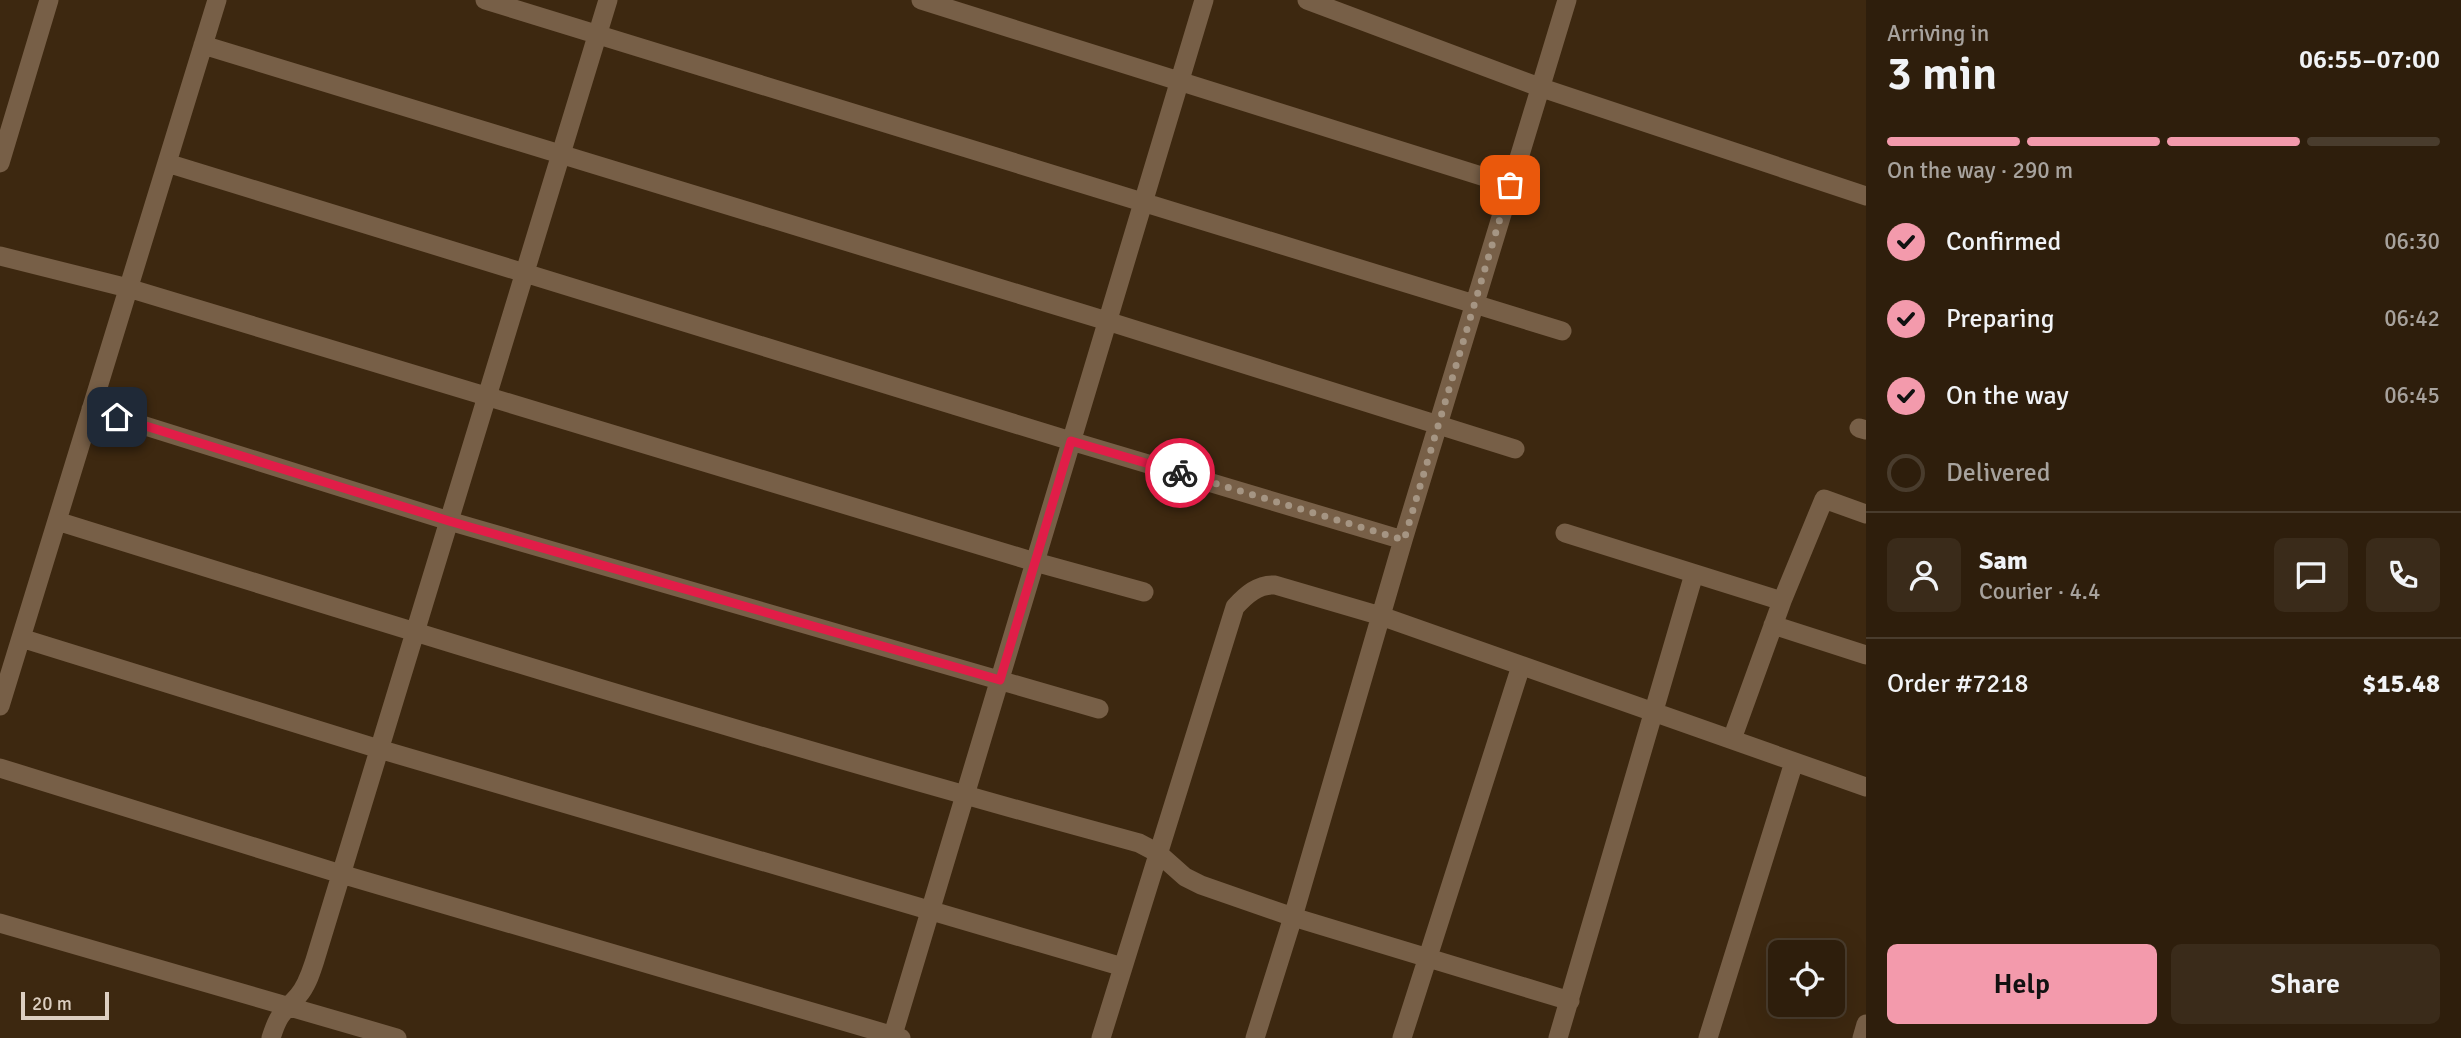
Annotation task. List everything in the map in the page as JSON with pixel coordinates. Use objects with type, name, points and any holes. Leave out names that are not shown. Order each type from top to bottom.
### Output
[{"type":"street","points":[[0,163],[49,0]]},
{"type":"street","points":[[0,706],[217,0]]},
{"type":"street","points":[[485,0],[1562,331]]},
{"type":"street","points":[[271,1038],[277,1020],[286,1006],[299,995],[308,979],[608,0]]},
{"type":"street","points":[[921,0],[1510,185]]},
{"type":"street","points":[[0,768],[341,874],[895,1037],[930,910],[1204,0]]},
{"type":"street","points":[[1307,0],[1539,87],[1866,196]]},
{"type":"street","points":[[1255,1038],[1567,0]]},
{"type":"street","points":[[203,45],[1107,321],[1514,449]]},
{"type":"street","points":[[167,163],[1071,441],[1404,540]]},
{"type":"street","points":[[0,256],[128,288],[1035,562],[1144,592]]},
{"type":"street","points":[[91,409],[449,521],[1099,709]]},
{"type":"street","points":[[1732,739],[1782,601],[1824,499],[1866,514]]},
{"type":"street","points":[[57,521],[415,632],[964,796],[1139,844],[1158,853],[1185,877],[1201,885],[1293,917],[1570,1001]]},
{"type":"street","points":[[1565,533],[1782,601]]},
{"type":"street","points":[[1558,1038],[1694,573]]},
{"type":"street","points":[[1101,1038],[1235,607],[1241,600],[1266,585],[1275,585],[1381,615],[1794,762],[1864,780]]},
{"type":"street","points":[[1773,625],[1866,656]]},
{"type":"street","points":[[21,638],[379,749],[1123,967]]},
{"type":"street","points":[[1402,1038],[1521,666]]},
{"type":"street","points":[[1708,1038],[1794,762]]},
{"type":"street","points":[[0,923],[397,1038]]},
{"type":"street","points":[[1862,1038],[1866,1024]]},
{"type":"way so far","points":[[1180,473],[1404,540],[1510,185]]},
{"type":"route","points":[[117,417],[449,521],[1000,680],[1071,441],[1180,473]]}]
